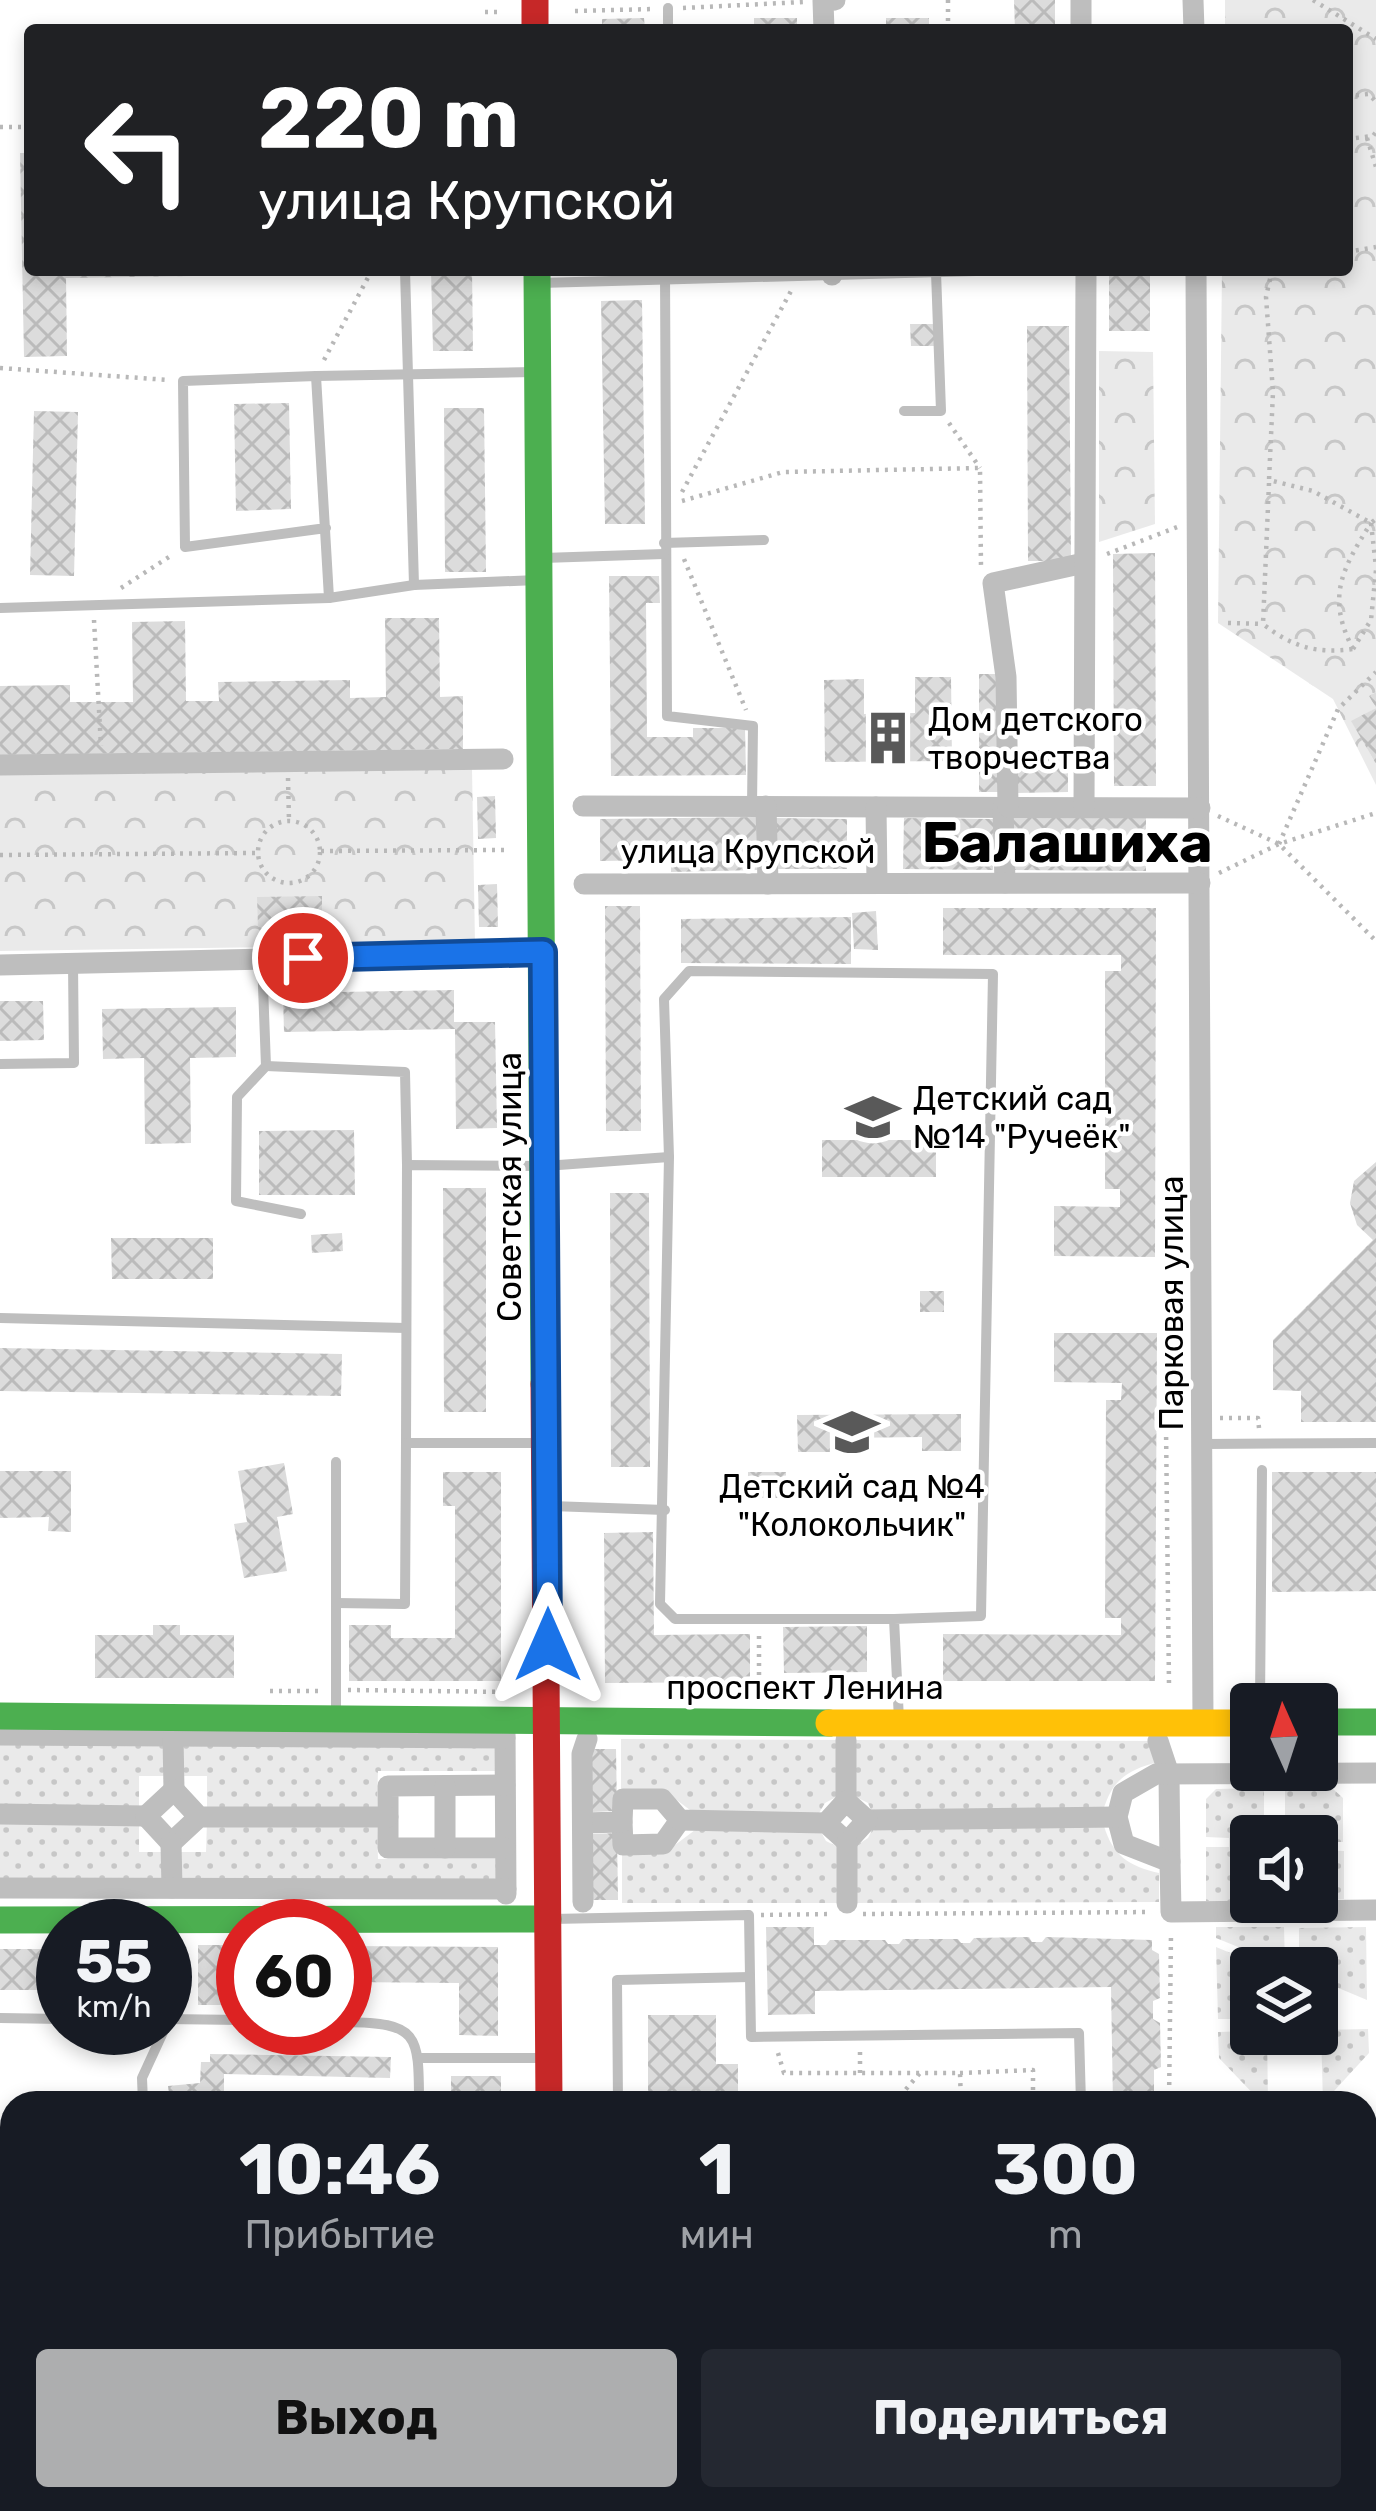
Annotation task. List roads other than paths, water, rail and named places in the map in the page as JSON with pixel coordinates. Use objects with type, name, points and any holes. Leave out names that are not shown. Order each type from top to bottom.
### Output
[{"type":"main road","name":"Советская улица","points":[[537,276],[549,2091]]},
{"type":"main road","name":"проспект Ленина","points":[[0,1716],[1230,1723]]},
{"type":"main road","points":[[1338,1722],[1376,1722]]},
{"type":"main road","points":[[0,1920],[548,1919]]},
{"type":"street","points":[[823,1],[835,0]]},
{"type":"street","points":[[1083,797],[1086,276]]},
{"type":"street","name":"Парковая улица","points":[[1196,276],[1203,1723]]},
{"type":"street","points":[[1005,883],[1006,677],[993,583],[1084,563]]},
{"type":"street","points":[[0,765],[502,759]]},
{"type":"street","name":"улица Крупской","points":[[584,806],[1005,807],[1083,797],[1200,808]]},
{"type":"street","points":[[759,806],[768,884]]},
{"type":"street","points":[[876,807],[877,884]]},
{"type":"street","name":"улица Крупской","points":[[584,884],[1200,883]]},
{"type":"street","points":[[0,965],[543,952]]},
{"type":"street","points":[[0,1735],[508,1741],[509,1889],[0,1888]]},
{"type":"street","points":[[173,1737],[174,1790],[199,1817]]},
{"type":"street","points":[[583,1902],[583,1754],[587,1739]]},
{"type":"street","points":[[826,1823],[846,1801],[846,1740]]},
{"type":"street","points":[[1158,1741],[1169,1774],[1171,1912],[1376,1910]]},
{"type":"street","points":[[1170,1862],[1124,1844],[1117,1817],[1123,1793],[1156,1774],[1376,1773]]},
{"type":"street","points":[[505,1786],[388,1786],[388,1848],[506,1848]]},
{"type":"street","points":[[445,1786],[445,1848]]},
{"type":"street","points":[[0,1814],[146,1816],[174,1790]]},
{"type":"street","points":[[846,1801],[867,1820],[1117,1817]]},
{"type":"street","points":[[146,1816],[171,1843],[172,1888]]},
{"type":"street","points":[[171,1843],[199,1817],[388,1817]]},
{"type":"street","points":[[583,1822],[622,1822],[622,1845],[663,1844],[680,1820],[826,1823],[847,1842]]},
{"type":"street","points":[[847,1903],[847,1842],[867,1820]]},
{"type":"lane","points":[[668,8],[668,24]]},
{"type":"lane","points":[[405,276],[414,585]]},
{"type":"lane","points":[[665,276],[667,716],[753,726],[759,806]]},
{"type":"lane","points":[[904,411],[941,411],[936,276]]},
{"type":"lane","points":[[326,528],[185,547],[183,381],[538,372]]},
{"type":"lane","points":[[316,376],[329,598]]},
{"type":"lane","points":[[0,608],[329,598],[668,547],[764,541]]},
{"type":"lane","points":[[262,959],[266,1066],[237,1097],[236,1201],[301,1214]]},
{"type":"lane","points":[[0,1064],[74,1063],[73,963]]},
{"type":"lane","points":[[689,971],[993,974],[982,1616],[675,1619],[660,1604],[669,1156],[664,999],[689,971]]},
{"type":"lane","points":[[266,1066],[405,1072],[405,1604],[336,1603]]},
{"type":"lane","points":[[407,1165],[545,1166],[669,1156]]},
{"type":"lane","points":[[0,1318],[406,1328]]},
{"type":"lane","points":[[1205,1444],[1376,1442]]},
{"type":"lane","points":[[406,1443],[547,1443]]},
{"type":"lane","points":[[336,1462],[336,1717]]},
{"type":"lane","points":[[1260,1683],[1262,1470]]},
{"type":"lane","points":[[547,1506],[664,1510]]},
{"type":"lane","points":[[894,1619],[899,1723]]},
{"type":"lane","points":[[548,1919],[749,1916],[751,2037],[1079,2033],[1081,2091]]},
{"type":"lane","points":[[618,2091],[617,1980],[750,1977]]},
{"type":"lane","points":[[0,2018],[36,2019]]},
{"type":"lane","points":[[372,2023],[403,2029],[419,2058],[419,2091]]},
{"type":"lane","points":[[143,2091],[142,2078],[152,2055]]},
{"type":"lane","points":[[419,2058],[549,2059]]},
{"type":"place","name":"Дом детского творчества","points":[[888,738]]},
{"type":"place","name":"Детский сад №14 \"Ручеёк\"","points":[[873,1117]]},
{"type":"place","name":"Детский сад №4 \"Колокольчик\"","points":[[852,1432]]},
{"type":"district","name":"Балашиха","points":[[1067,842]]}]
